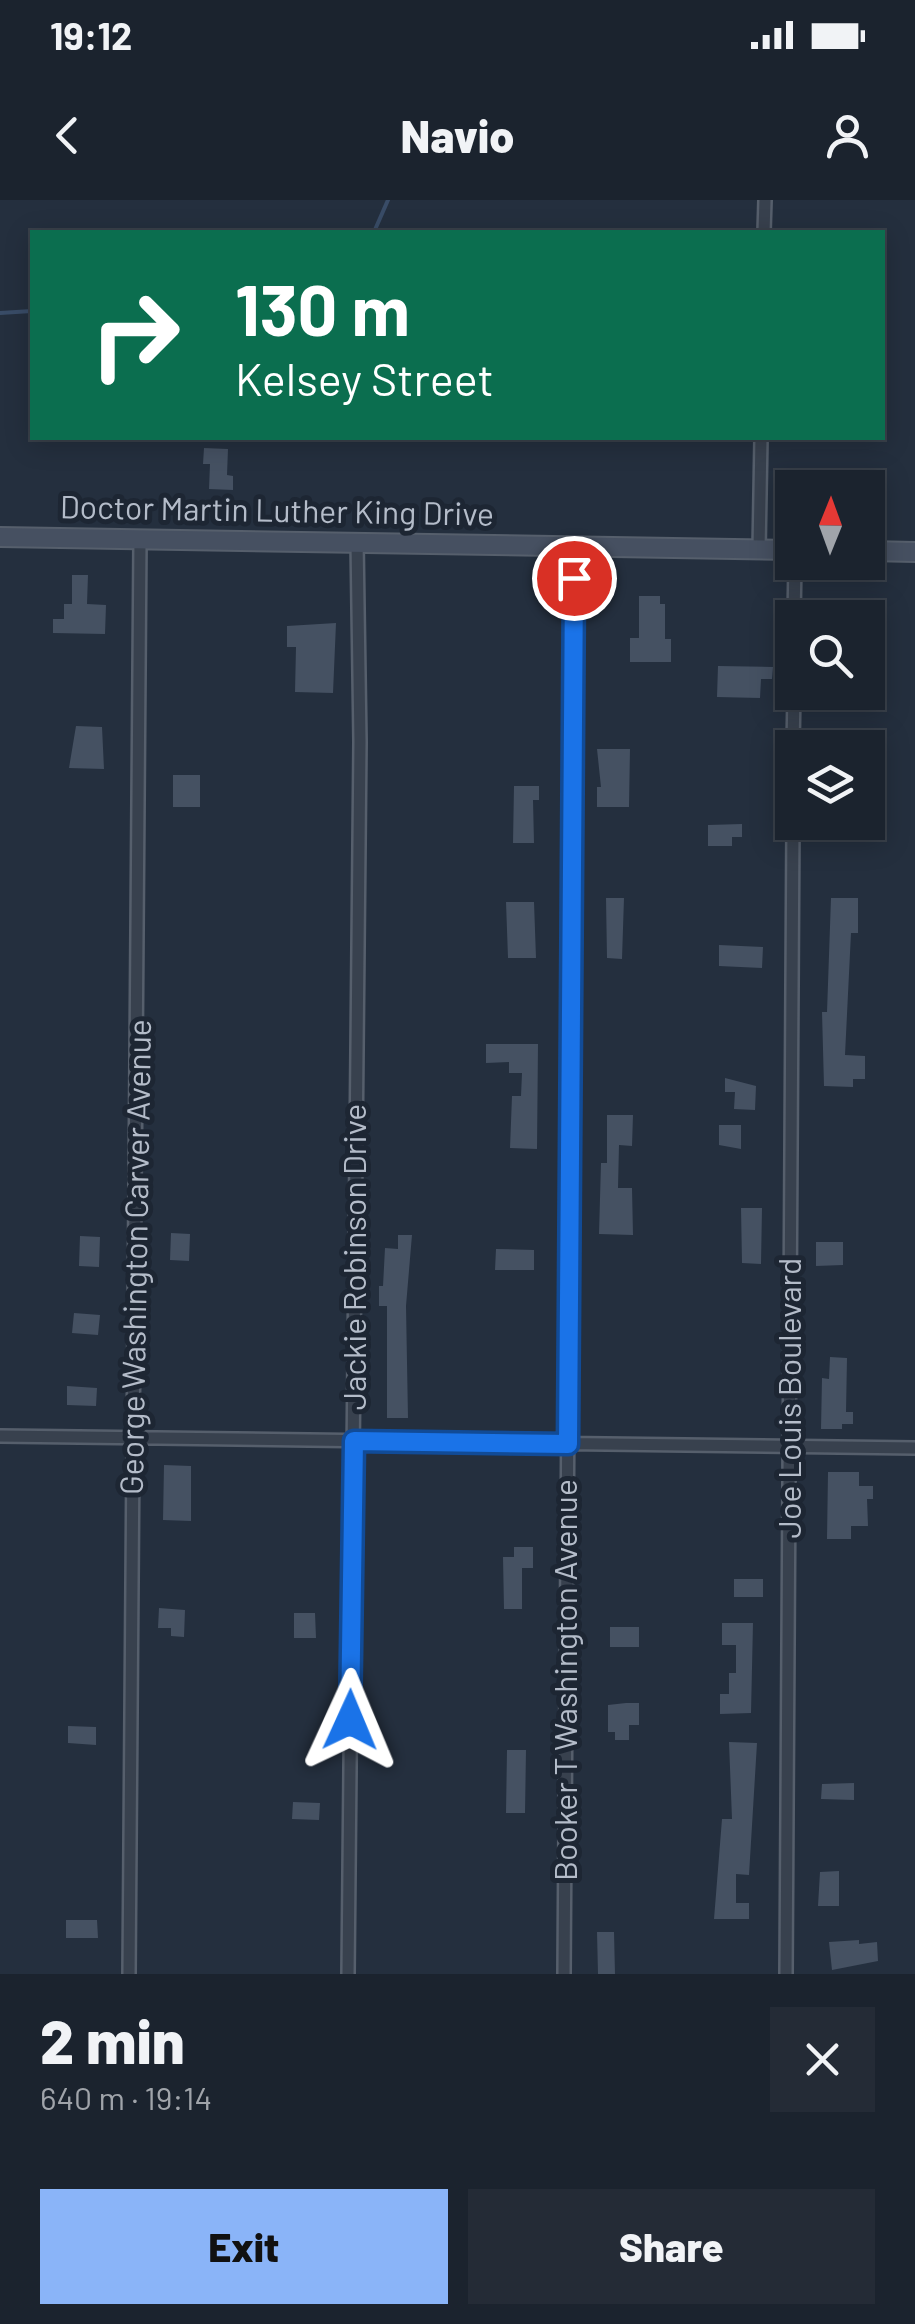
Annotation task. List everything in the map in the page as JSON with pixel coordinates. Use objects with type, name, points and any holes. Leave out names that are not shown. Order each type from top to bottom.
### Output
[{"type":"main road","name":"Doctor Martin Luther King Drive","points":[[0,537],[775,550]]},
{"type":"main road","points":[[885,551],[915,552]]},
{"type":"street","points":[[764,200],[764,230]]},
{"type":"street","points":[[759,550],[761,440]]},
{"type":"street","name":"George Washington Carver Avenue","points":[[129,1974],[140,540]]},
{"type":"street","name":"Jackie Robinson Drive","points":[[348,1974],[357,541]]},
{"type":"street","name":"Booker T Washington Avenue","points":[[564,1974],[574,546]]},
{"type":"street","name":"Joe Louis Boulevard","points":[[786,1974],[793,840]]},
{"type":"street","points":[[0,1436],[915,1448]]},
{"type":"building","points":[[204,448],[228,449],[227,475],[233,476],[233,490],[209,489],[210,464],[203,464]]},
{"type":"building","points":[[72,575],[88,575],[87,604],[106,605],[105,634],[53,633],[53,619],[64,619],[64,604],[72,604]]},
{"type":"building","points":[[639,596],[660,596],[660,604],[665,604],[665,639],[671,639],[671,662],[630,662],[630,638],[639,638]]},
{"type":"building","points":[[336,623],[333,693],[295,692],[296,647],[287,647],[287,626]]},
{"type":"building","points":[[718,666],[773,667],[772,679],[761,679],[760,698],[717,697]]},
{"type":"building","points":[[76,726],[102,727],[104,769],[69,768]]},
{"type":"building","points":[[597,749],[630,749],[629,807],[597,807],[597,787],[601,787]]},
{"type":"building","points":[[173,775],[200,775],[200,807],[173,807]]},
{"type":"building","points":[[514,786],[539,786],[539,800],[533,800],[534,843],[513,843]]},
{"type":"building","points":[[742,824],[742,837],[732,837],[732,846],[708,846],[708,825]]},
{"type":"building","points":[[606,898],[624,898],[622,959],[607,958]]},
{"type":"building","points":[[831,898],[858,898],[858,933],[851,933],[845,1055],[865,1056],[865,1079],[853,1079],[853,1087],[824,1086],[822,1012],[827,1012]]},
{"type":"building","points":[[506,902],[534,902],[536,958],[508,958]]},
{"type":"building","points":[[719,945],[763,947],[762,968],[719,966]]},
{"type":"building","points":[[486,1044],[538,1044],[537,1149],[510,1148],[512,1096],[521,1096],[522,1073],[509,1073],[509,1062],[486,1063]]},
{"type":"building","points":[[725,1078],[756,1086],[755,1110],[734,1109],[735,1092],[725,1092]]},
{"type":"building","points":[[607,1115],[633,1115],[632,1146],[619,1145],[618,1188],[632,1188],[633,1235],[599,1234],[601,1163],[607,1163]]},
{"type":"building","points":[[719,1125],[741,1125],[741,1149],[719,1145]]},
{"type":"building","points":[[741,1208],[762,1208],[761,1264],[742,1263]]},
{"type":"building","points":[[171,1233],[190,1234],[189,1261],[170,1260]]},
{"type":"building","points":[[398,1235],[412,1235],[406,1306],[408,1418],[387,1418],[387,1306],[379,1306],[379,1286],[383,1286],[385,1248],[398,1249]]},
{"type":"building","points":[[80,1236],[100,1237],[99,1267],[79,1266]]},
{"type":"building","points":[[816,1242],[843,1242],[843,1265],[816,1266]]},
{"type":"building","points":[[496,1249],[534,1250],[534,1270],[495,1270]]},
{"type":"building","points":[[74,1313],[100,1315],[98,1335],[72,1333]]},
{"type":"building","points":[[830,1357],[847,1358],[846,1412],[853,1412],[853,1424],[842,1424],[842,1429],[821,1429],[822,1378],[829,1379]]},
{"type":"building","points":[[67,1386],[97,1388],[96,1406],[67,1405]]},
{"type":"building","points":[[164,1465],[191,1466],[191,1521],[163,1520]]},
{"type":"building","points":[[828,1472],[859,1472],[859,1486],[873,1486],[873,1499],[867,1499],[868,1526],[851,1526],[851,1539],[827,1539]]},
{"type":"building","points":[[514,1547],[533,1547],[533,1568],[522,1568],[522,1609],[504,1609],[503,1557],[514,1557]]},
{"type":"building","points":[[734,1579],[763,1579],[763,1597],[734,1597]]},
{"type":"building","points":[[159,1608],[185,1610],[184,1637],[171,1636],[171,1628],[158,1628]]},
{"type":"building","points":[[294,1613],[315,1613],[316,1638],[294,1638]]},
{"type":"building","points":[[722,1623],[753,1623],[751,1713],[720,1714],[720,1694],[729,1694],[729,1673],[736,1673],[736,1645],[722,1645]]},
{"type":"building","points":[[610,1627],[639,1627],[639,1647],[610,1647]]},
{"type":"building","points":[[639,1703],[639,1725],[629,1725],[629,1740],[615,1740],[615,1732],[608,1732],[608,1705]]},
{"type":"building","points":[[68,1726],[96,1727],[96,1745],[68,1743]]},
{"type":"building","points":[[729,1742],[757,1743],[749,1875],[736,1874],[736,1903],[749,1903],[749,1919],[714,1919],[722,1819],[732,1819]]},
{"type":"building","points":[[507,1750],[526,1750],[525,1813],[506,1813]]},
{"type":"building","points":[[854,1783],[854,1800],[821,1799],[822,1784]]},
{"type":"building","points":[[293,1802],[320,1803],[319,1820],[292,1819]]},
{"type":"building","points":[[839,1871],[839,1906],[818,1906],[820,1872]]},
{"type":"building","points":[[66,1920],[97,1920],[98,1938],[66,1938]]},
{"type":"building","points":[[597,1932],[614,1932],[615,1974],[598,1974]]},
{"type":"building","points":[[859,1940],[859,1944],[877,1942],[878,1961],[832,1970],[829,1942]]},
{"type":"waterway","points":[[375,230],[388,200]]},
{"type":"waterway","points":[[0,313],[30,311]]},
{"type":"route","points":[[350,1720],[354,1441],[568,1444],[574,578]]}]
